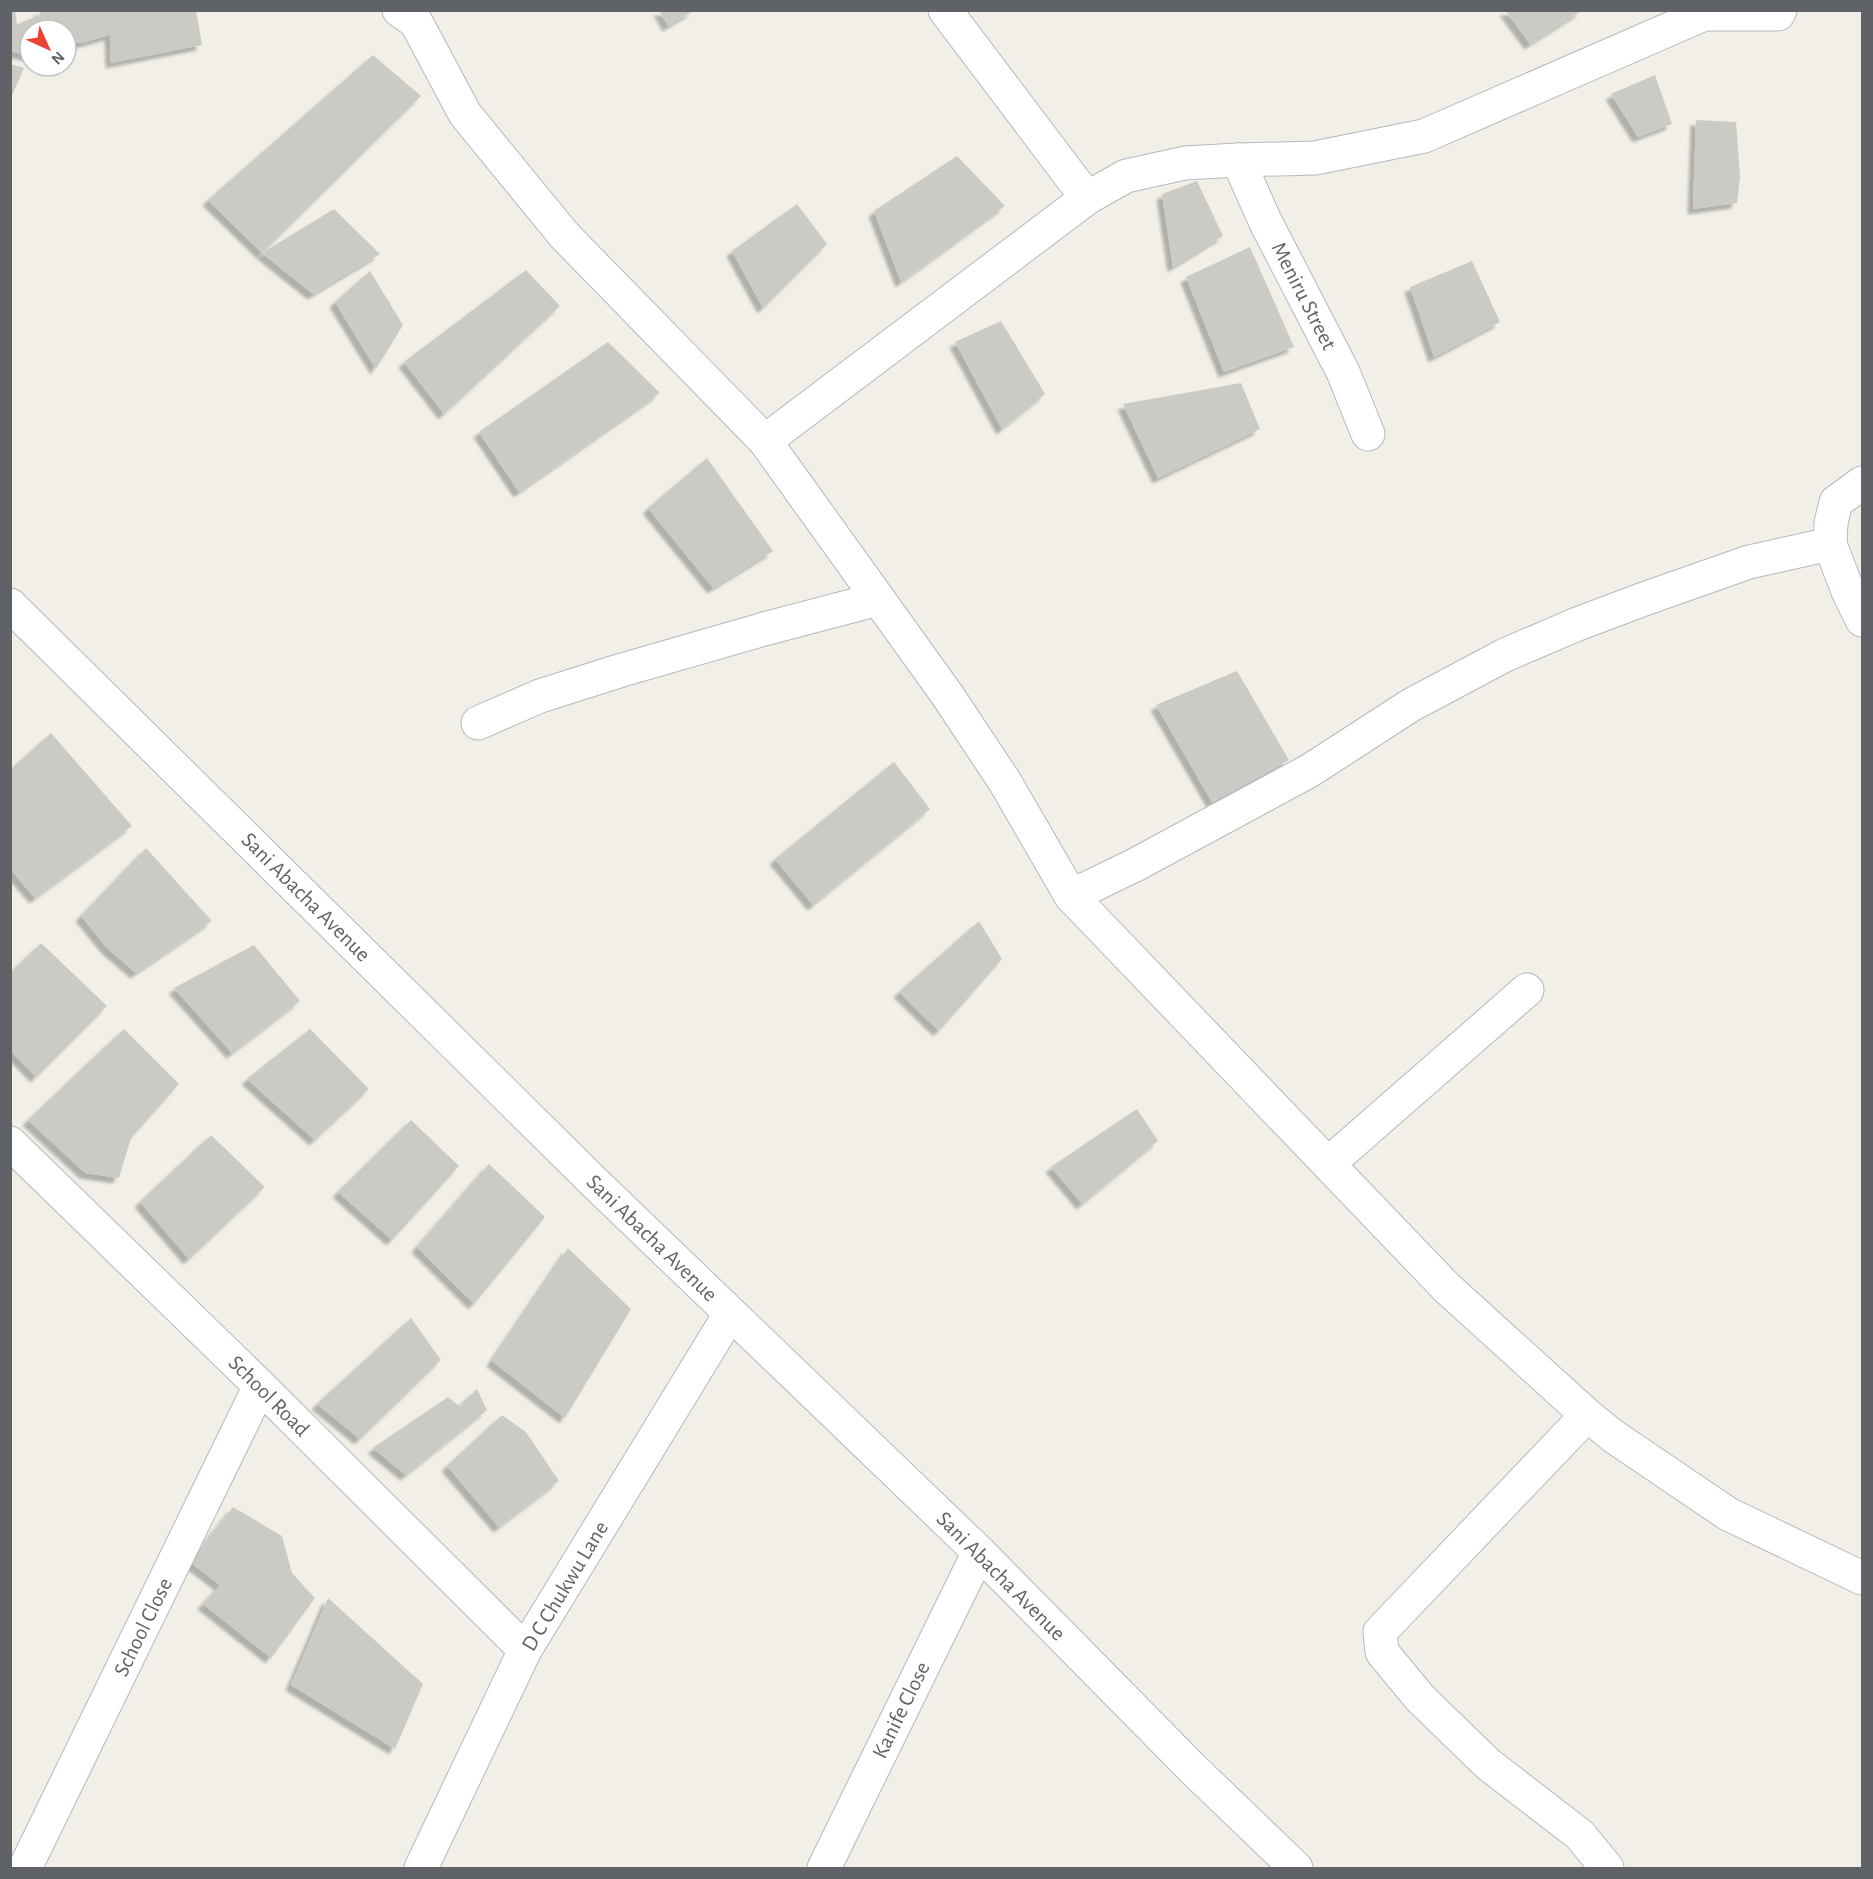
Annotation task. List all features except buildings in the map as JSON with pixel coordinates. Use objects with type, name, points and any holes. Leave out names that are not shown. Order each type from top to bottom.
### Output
[{"type":"street","points":[[399,10],[416,22],[465,114],[564,235],[765,441],[948,696],[1005,782],[1071,896],[1447,1288],[1587,1415],[1613,1436],[1728,1514],[1860,1570]]},
{"type":"street","points":[[945,10],[1088,198]]},
{"type":"street","points":[[765,441],[1088,198],[1126,176],[1185,163],[1315,158],[1424,136],[1704,14],[1778,14],[1780,10]]},
{"type":"street","name":"Meniru Street","points":[[1238,160],[1265,221],[1343,372],[1368,434]]},
{"type":"street","points":[[1863,483],[1836,502],[1831,523],[1830,544],[1848,591],[1863,620]]},
{"type":"street","points":[[1071,896],[1135,865],[1309,771],[1411,705],[1505,655],[1575,625],[1749,562],[1830,544]]},
{"type":"street","points":[[478,723],[540,696],[612,673],[878,599]]},
{"type":"street","name":"Sani Abacha Avenue","points":[[10,605],[544,1133],[979,1552],[1186,1762],[1296,1869]]},
{"type":"street","points":[[1328,1164],[1527,990]]},
{"type":"street","name":"School Road","points":[[10,1143],[260,1386],[525,1650]]},
{"type":"street","name":"D C Chukwu Lane","points":[[420,1869],[525,1650],[730,1314]]},
{"type":"street","name":"School Close","points":[[25,1869],[260,1386]]},
{"type":"street","points":[[1587,1415],[1380,1632],[1382,1652],[1420,1698],[1488,1764],[1580,1835],[1607,1869]]},
{"type":"street","name":"Kanife Close","points":[[824,1869],[979,1552]]}]
